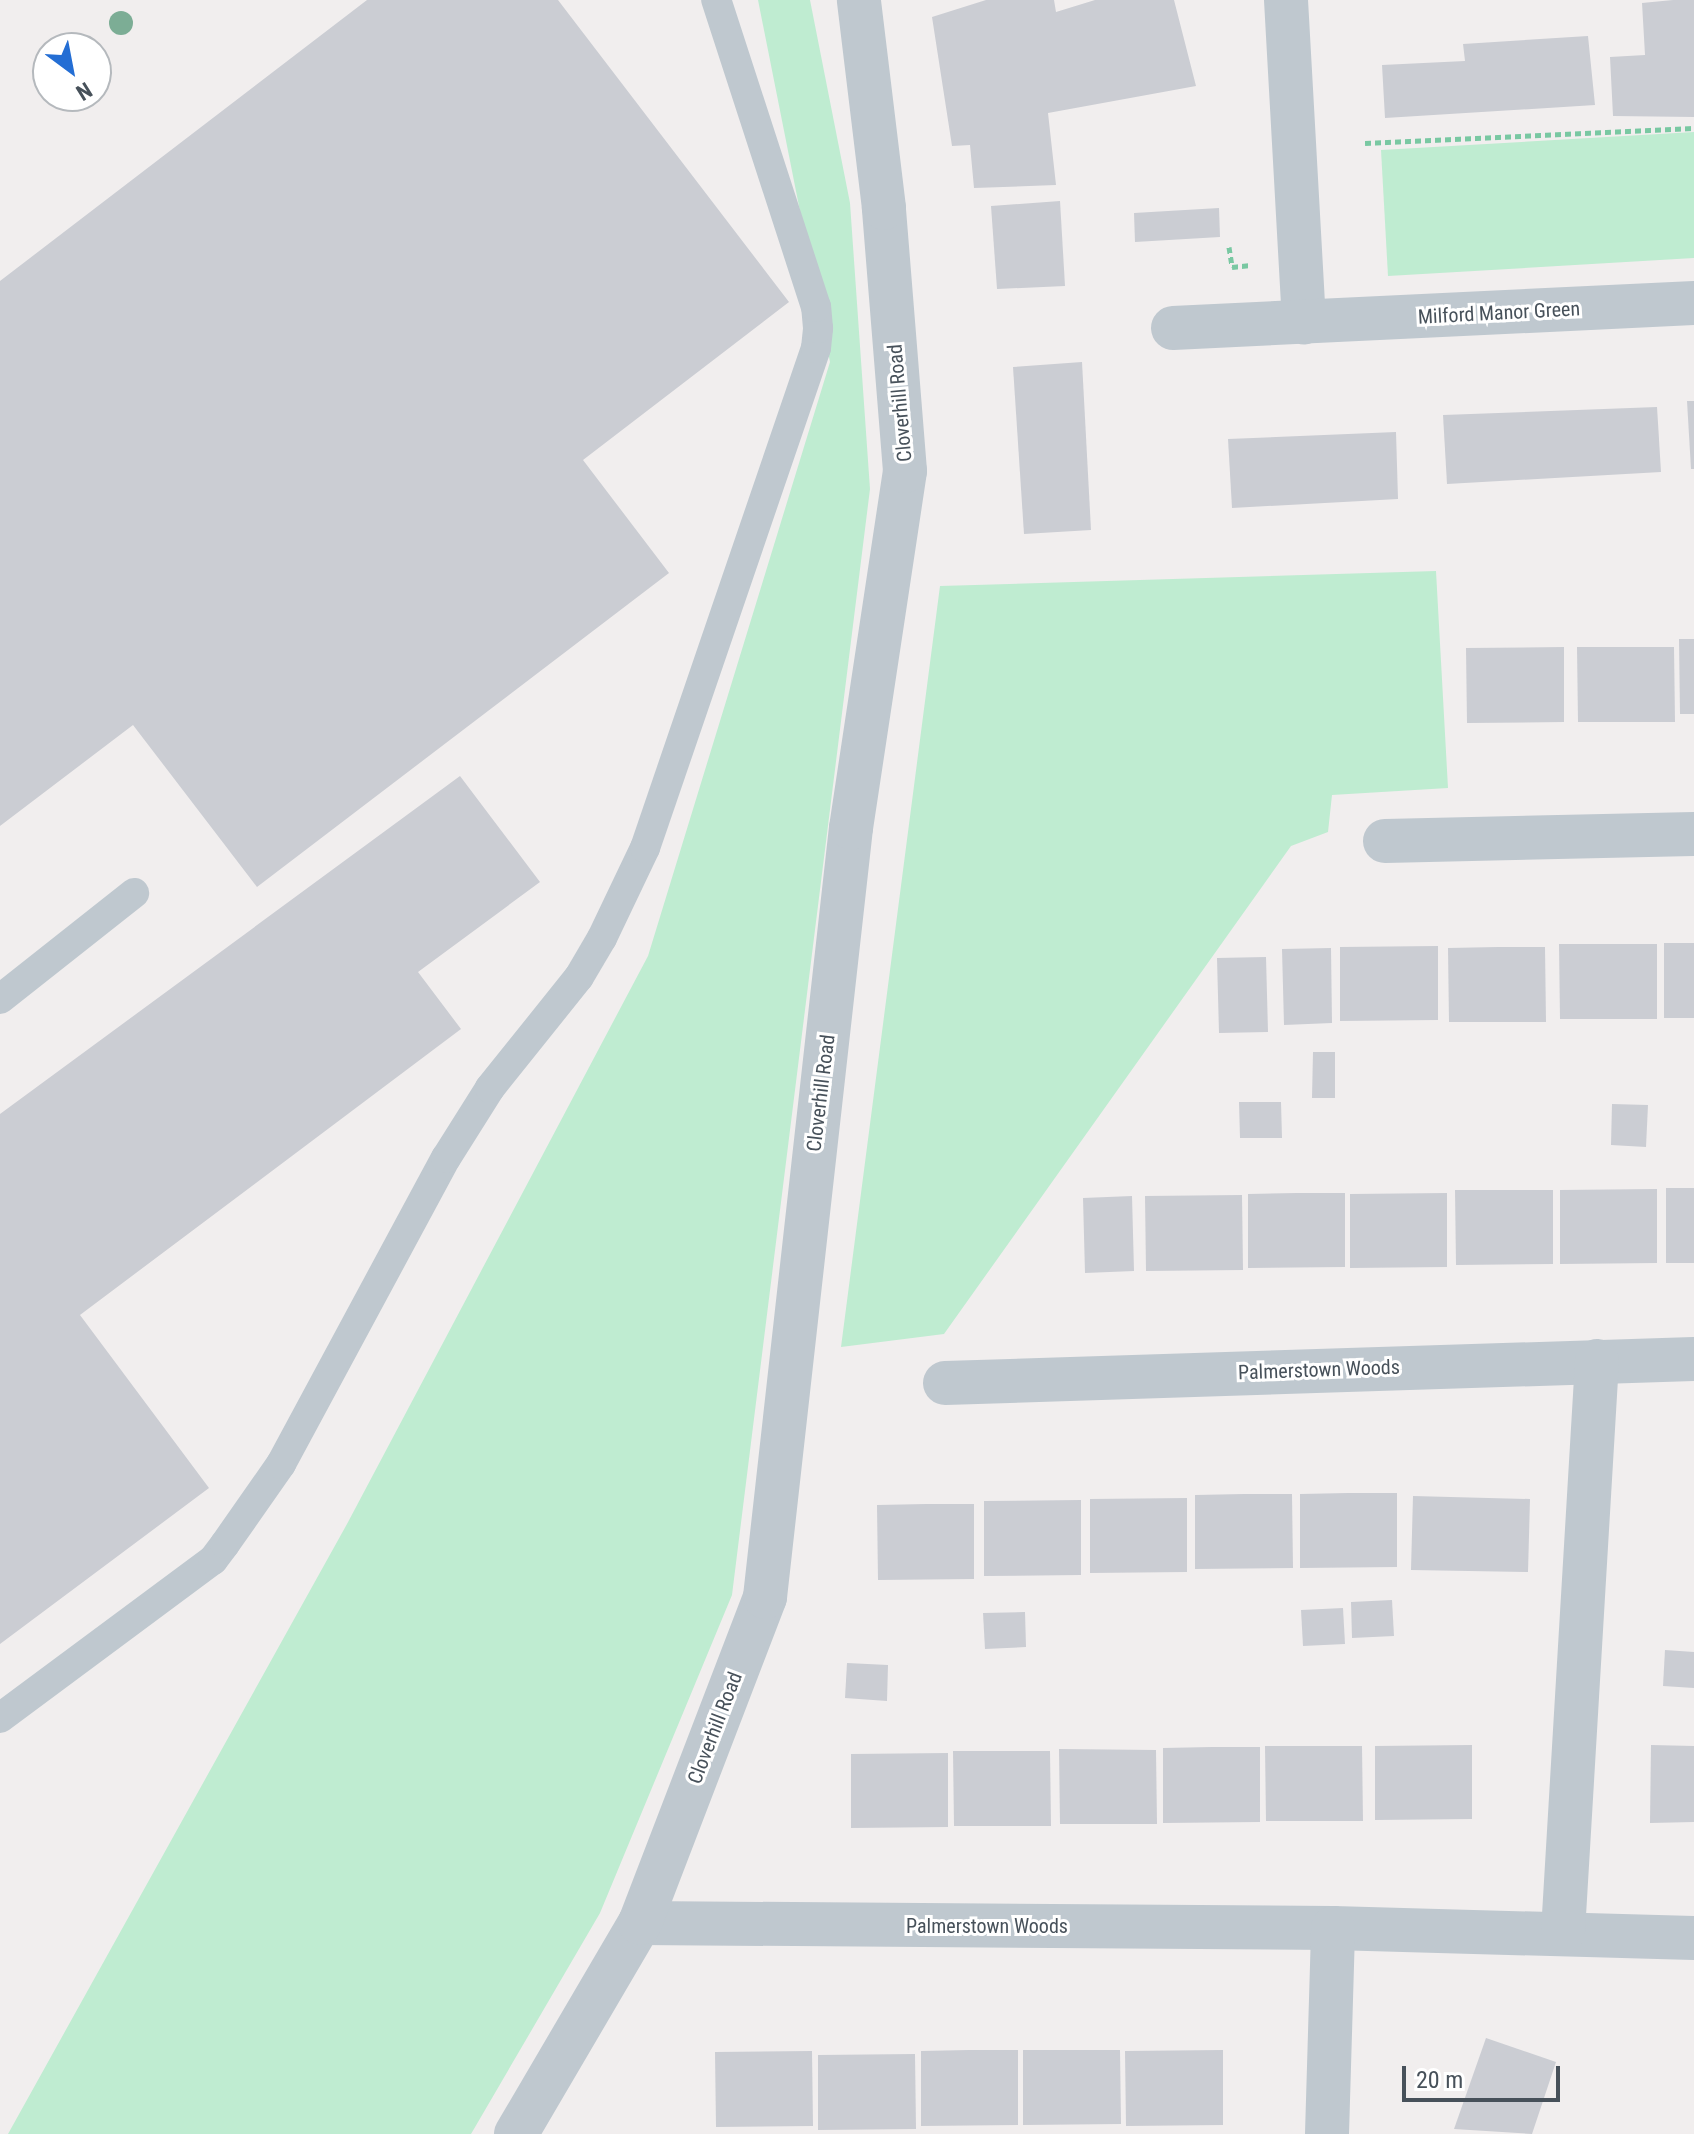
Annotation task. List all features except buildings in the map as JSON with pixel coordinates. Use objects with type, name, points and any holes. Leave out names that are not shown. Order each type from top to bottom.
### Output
[{"type":"street","name":"Cloverhill Road","points":[[516,2134],[640,1923],[765,1597],[851,828],[905,471],[884,208],[859,0]]},
{"type":"street","points":[[1286,0],[1304,322]]},
{"type":"street","name":"Milford Manor Green","points":[[1173,328],[1694,303]]},
{"type":"street","points":[[1385,841],[1694,834]]},
{"type":"street","name":"Palmerstown Woods","points":[[945,1383],[1694,1359]]},
{"type":"street","points":[[1563,1932],[1597,1361]]},
{"type":"street","name":"Palmerstown Woods","points":[[640,1923],[1333,1928],[1694,1938]]},
{"type":"street","points":[[1327,2134],[1333,1928]]},
{"type":"lane","points":[[0,1718],[213,1560],[225,1544],[281,1464],[468,1123],[594,951],[645,848],[817,338],[816,307],[716,0]]},
{"type":"lane","points":[[0,999],[134,893]]},
{"type":"path","points":[[1365,143],[1694,128]]},
{"type":"path","points":[[1229,247],[1232,267],[1266,263]]},
{"type":"green space","points":[[758,0],[810,0],[850,203],[870,489],[732,1595],[600,1913],[471,2134],[8,2134],[347,1524],[648,956],[830,362]]},
{"type":"green space","points":[[1694,132],[1694,258],[1388,276],[1381,150]]},
{"type":"green space","points":[[1436,571],[1448,788],[1332,795],[1328,832],[1291,846],[944,1334],[841,1347],[940,586]]}]
